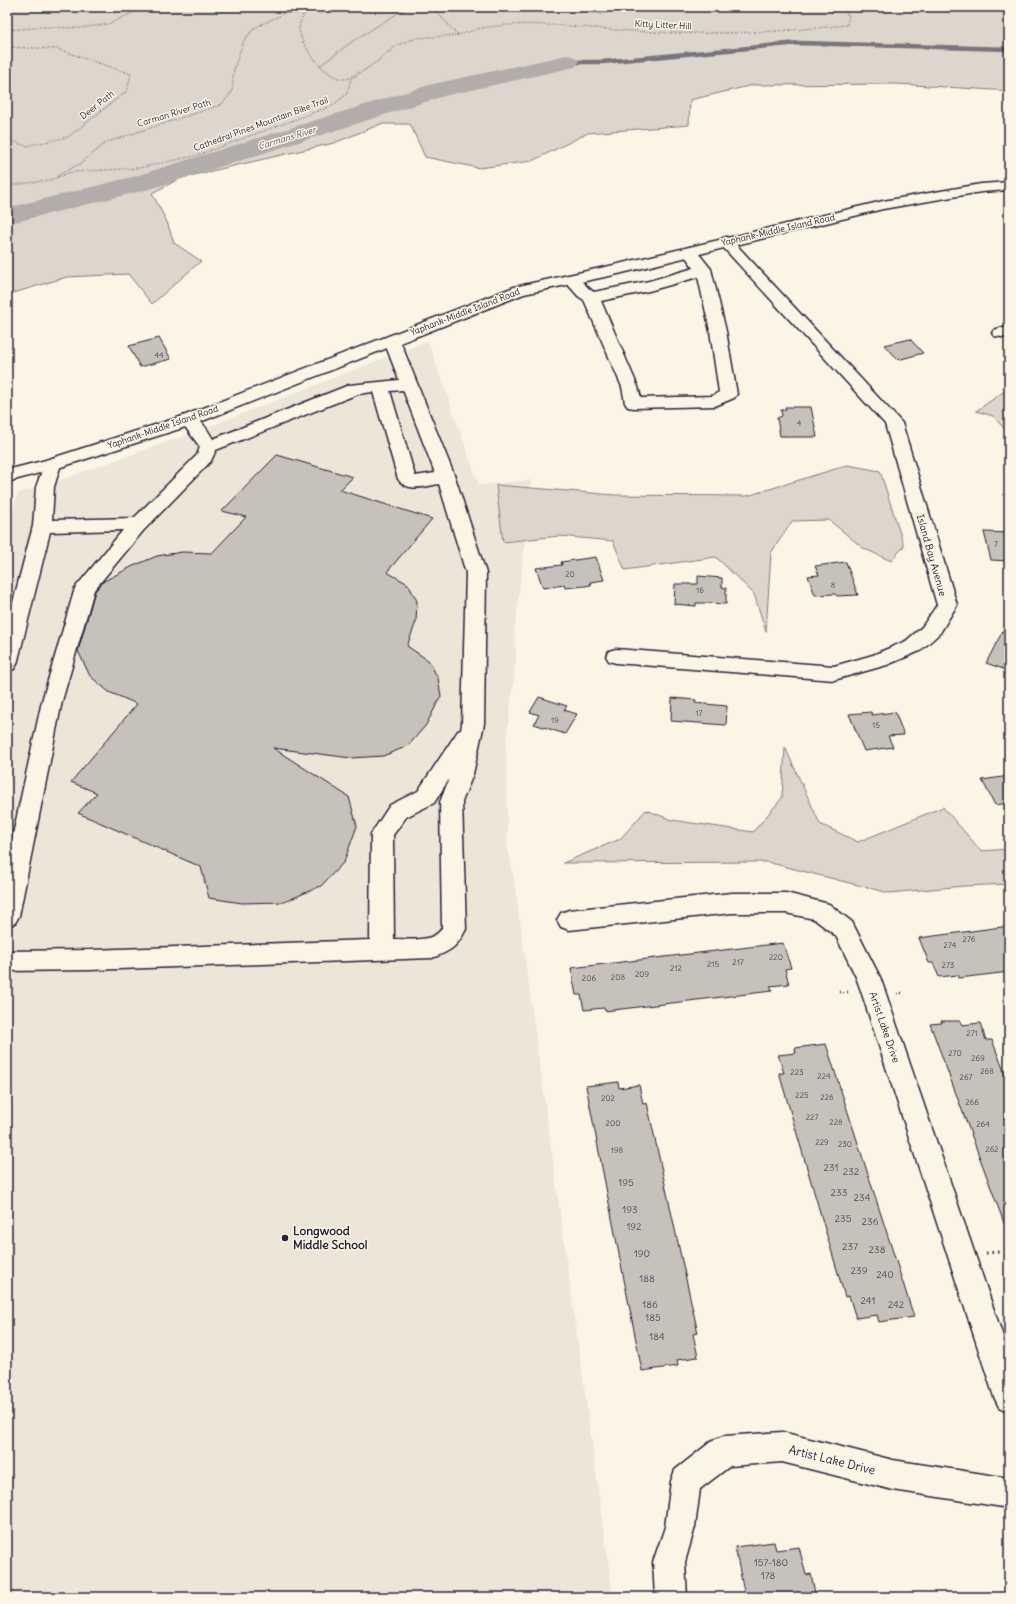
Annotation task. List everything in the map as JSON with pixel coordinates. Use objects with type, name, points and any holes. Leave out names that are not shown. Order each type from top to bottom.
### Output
[{"type":"street","name":"Yaphank-Middle Island Road","points":[[7,476],[52,464],[190,420],[520,290],[690,252],[883,205],[981,188],[1009,186]]},
{"type":"street","name":"Island Bay Avenue","points":[[616,656],[834,672],[860,667],[901,652],[921,641],[941,616],[947,605],[893,423],[726,242]]},
{"type":"street","points":[[571,279],[584,293],[591,297],[630,387],[634,403],[716,401],[728,394],[724,363],[711,296],[703,269],[690,252]]},
{"type":"street","points":[[591,297],[683,277],[699,272],[703,269]]},
{"type":"street","points":[[7,961],[90,960],[432,948],[449,938],[454,929],[450,802],[462,774],[473,724],[476,573],[446,478],[392,341]]},
{"type":"street","points":[[7,916],[52,701],[85,588],[139,524],[205,457],[209,447],[354,389],[410,384]]},
{"type":"street","points":[[380,387],[407,479],[411,482],[446,478]]},
{"type":"street","points":[[190,420],[209,447]]},
{"type":"street","points":[[7,664],[42,526],[45,487],[52,464]]},
{"type":"street","points":[[42,526],[139,524]]},
{"type":"street","points":[[382,950],[382,834],[398,811],[426,797],[473,724]]},
{"type":"street","name":"Artist Lake Drive","points":[[569,920],[732,903],[786,903],[821,911],[844,929],[868,977],[873,991],[1009,1398]]},
{"type":"street","name":"Artist Lake Drive","points":[[672,1597],[669,1562],[680,1527],[686,1480],[724,1451],[782,1447],[893,1475],[1009,1493]]},
{"type":"path","points":[[7,30],[44,27],[79,28],[108,24],[145,7]]},
{"type":"path","points":[[321,65],[352,41],[408,7]]},
{"type":"path","points":[[433,8],[458,10],[467,7]]},
{"type":"path","name":"Kitty Litter Hill","points":[[570,7],[602,14],[625,7]]},
{"type":"path","name":"Kitty Litter Hill","points":[[458,35],[483,28],[544,25],[671,33],[741,34],[797,31],[847,25],[849,16],[840,7]]},
{"type":"path","points":[[433,8],[458,35]]},
{"type":"path","name":"Carman River Path","points":[[50,180],[81,163],[107,142],[221,105],[232,92],[234,69],[243,42],[254,28],[285,13],[304,14],[298,29],[304,44],[315,60],[332,75],[339,79],[345,80],[375,63]]},
{"type":"path","name":"Cathedral Pines Mountain Bike Trail","points":[[7,186],[50,180],[72,172],[139,168],[198,155],[332,106],[347,94],[351,79],[375,63],[397,45],[417,38],[458,35]]},
{"type":"path","name":"Deer Path","points":[[7,47],[57,49],[131,74],[127,91],[68,137],[26,146],[7,139]]},
{"type":"shaded area","points":[[7,7],[964,7],[1009,11],[1009,91],[897,84],[753,85],[690,100],[689,125],[588,133],[532,161],[479,168],[425,157],[410,124],[381,124],[334,143],[181,178],[152,193],[167,222],[174,243],[201,261],[152,304],[128,274],[67,277],[7,295]]},
{"type":"shaded area","name":"Longwood Middle School","points":[[428,341],[479,485],[532,480],[515,628],[516,661],[506,743],[508,848],[514,879],[613,1597],[7,1597],[7,533],[18,493],[43,486],[195,432]]},
{"type":"shaded area","points":[[1009,388],[1009,434],[993,416],[976,411]]},
{"type":"shaded area","points":[[848,465],[880,471],[904,546],[891,561],[863,548],[829,520],[792,521],[771,553],[766,632],[754,594],[716,557],[625,570],[613,541],[559,536],[503,542],[496,485],[615,495],[747,496]]},
{"type":"shaded area","points":[[785,747],[820,824],[858,842],[943,807],[981,851],[1009,849],[1009,884],[964,886],[889,893],[767,862],[563,863],[620,839],[646,810],[672,820],[753,832],[782,798]]},
{"type":"building","points":[[159,338],[171,359],[140,367],[129,346]]},
{"type":"building","points":[[910,339],[923,353],[898,360],[884,345]]},
{"type":"building","points":[[785,407],[811,407],[817,437],[780,436],[777,418],[782,416],[781,410],[786,410]]},
{"type":"building","points":[[277,455],[353,477],[340,490],[432,519],[387,572],[408,584],[417,601],[416,622],[407,646],[429,661],[438,678],[441,696],[426,725],[408,746],[383,756],[351,758],[273,748],[349,797],[357,826],[344,862],[321,886],[284,902],[242,903],[209,898],[201,867],[78,813],[97,793],[71,782],[137,704],[109,692],[90,676],[78,651],[95,591],[104,581],[157,556],[182,552],[212,553],[246,517],[222,511]]},
{"type":"building","points":[[984,532],[1009,533],[1009,561],[991,560]]},
{"type":"building","points":[[596,557],[604,580],[590,582],[591,585],[585,586],[565,588],[564,585],[543,588],[536,568],[562,565],[561,562]]},
{"type":"building","points":[[846,562],[858,595],[815,595],[808,576],[819,575],[815,566]]},
{"type":"building","points":[[698,576],[722,578],[722,587],[726,588],[726,604],[696,603],[696,606],[674,604],[675,584],[698,584]]},
{"type":"building","points":[[1009,619],[1009,671],[986,663]]},
{"type":"building","points":[[539,697],[567,706],[564,710],[577,714],[565,734],[534,724],[539,715],[530,712]]},
{"type":"building","points":[[672,698],[696,700],[695,703],[727,706],[726,725],[671,721]]},
{"type":"building","points":[[871,712],[872,715],[895,712],[904,735],[888,736],[893,747],[864,751],[849,714]]},
{"type":"building","points":[[1009,776],[1009,803],[995,805],[982,780]]},
{"type":"building","points":[[1009,926],[1009,972],[959,978],[958,975],[939,977],[933,963],[929,963],[919,938]]},
{"type":"building","points":[[783,943],[791,968],[785,969],[789,984],[770,986],[772,991],[605,1011],[604,1008],[584,1010],[581,995],[576,995],[571,968]]},
{"type":"building","points":[[941,1021],[960,1021],[962,1025],[980,1023],[986,1040],[992,1040],[1009,1084],[1009,1231],[1007,1231],[930,1024],[942,1023]]},
{"type":"building","points":[[826,1044],[914,1317],[879,1322],[877,1315],[856,1318],[849,1296],[845,1297],[779,1073],[784,1073],[778,1055],[796,1053],[795,1048]]},
{"type":"building","points":[[618,1082],[619,1088],[639,1085],[643,1104],[647,1103],[698,1333],[693,1334],[698,1357],[677,1360],[678,1366],[642,1371],[586,1086]]},
{"type":"building","points":[[774,1542],[776,1550],[799,1547],[806,1575],[811,1574],[816,1597],[745,1597],[735,1547]]},
{"type":"waterway","points":[[567,62],[602,62],[799,43],[1009,49]]},
{"type":"waterway","name":"Carmans River","points":[[7,216],[141,183],[438,90],[567,62]]},
{"type":"place","name":"Longwood Middle School","points":[[285,1238]]}]
